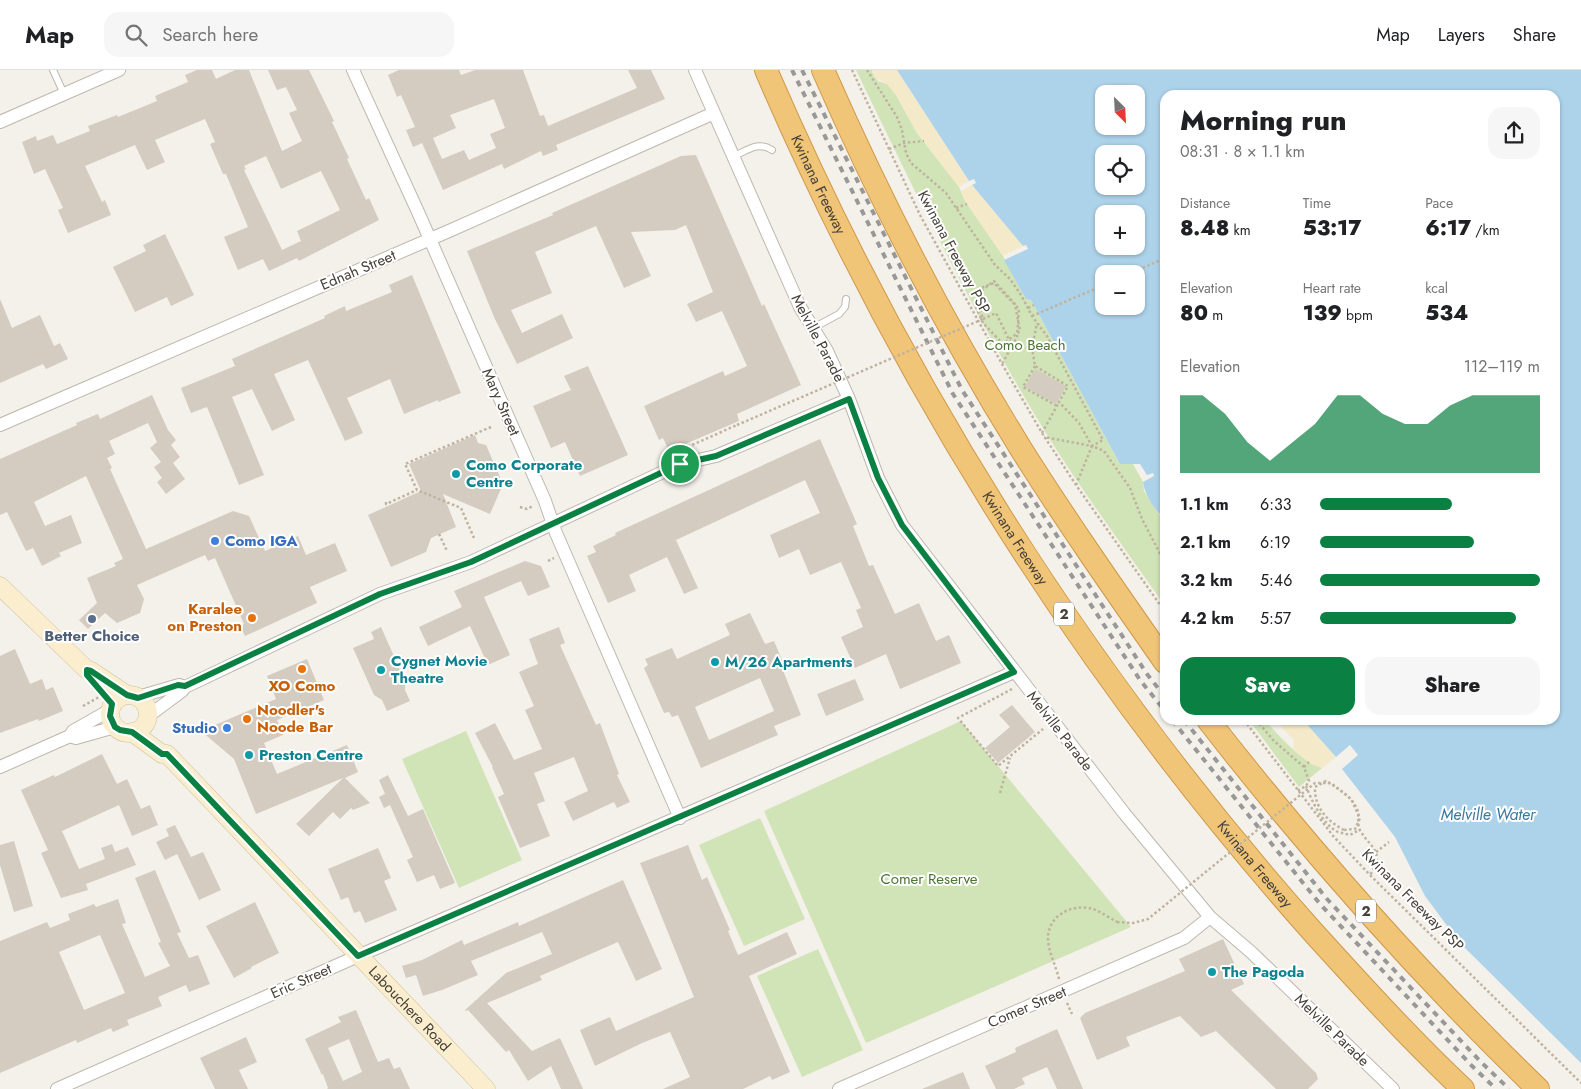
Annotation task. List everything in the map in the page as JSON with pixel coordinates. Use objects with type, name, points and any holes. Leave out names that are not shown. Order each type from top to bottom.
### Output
[{"type":"highway","name":"Kwinana Freeway","points":[[766,70],[804,156],[892,332],[969,467],[1061,610],[1165,753],[1246,854],[1347,970],[1462,1089]]},
{"type":"highway","points":[[823,70],[843,117],[889,210],[932,293],[984,386],[1060,508],[1160,655]]},
{"type":"highway","name":"2","points":[[1212,725],[1350,894],[1423,974],[1538,1089]]},
{"type":"main road","points":[[0,586],[87,670],[87,675],[122,702],[146,706],[135,724],[112,722],[122,702]]},
{"type":"main road","name":"Labouchere Road","points":[[135,724],[167,748],[167,754],[486,1089]]},
{"type":"street","points":[[0,122],[119,70]]},
{"type":"street","name":"Mary Street","points":[[354,70],[430,239],[680,818]]},
{"type":"street","name":"Melville Parade","points":[[695,70],[800,308],[827,351],[849,399],[878,478],[902,525],[1124,813],[1210,917],[1250,952],[1393,1089]]},
{"type":"street","name":"Ednah Street","points":[[0,425],[430,239],[714,113]]},
{"type":"street","points":[[70,736],[76,738],[135,724],[182,691],[185,686],[380,594],[471,562],[680,464],[716,456],[849,399]]},
{"type":"street","name":"Eric Street","points":[[57,1089],[358,956],[1014,672]]},
{"type":"street","points":[[0,767],[70,736],[73,731],[122,702],[178,685],[185,686]]},
{"type":"street","name":"Comer Street","points":[[839,1089],[1184,938],[1210,917]]},
{"type":"lane","points":[[53,70],[64,94]]},
{"type":"lane","points":[[734,156],[757,145],[765,145],[772,150]]},
{"type":"lane","points":[[813,328],[839,314],[845,307],[846,299]]},
{"type":"path","name":"Kwinana Freeway PSP","points":[[852,70],[920,215],[1044,437],[1160,605]]},
{"type":"path","points":[[867,70],[897,117],[902,130],[906,153],[911,163],[943,190],[995,265],[1010,279],[1073,383],[1103,440],[1092,446],[1076,485]]},
{"type":"path","points":[[889,149],[904,143],[924,141]]},
{"type":"path","points":[[956,208],[967,204]]},
{"type":"path","points":[[1145,267],[1160,260]]},
{"type":"path","points":[[983,319],[978,303],[976,295],[982,290],[988,285],[994,281],[1015,304],[1017,313],[1018,322],[1020,331],[1014,336],[1003,344],[983,323],[975,305],[976,297],[978,289],[986,286],[994,283],[1012,303],[1019,310],[1018,319],[1018,328],[1017,337],[1002,364]]},
{"type":"path","points":[[1032,316],[1095,289]]},
{"type":"path","points":[[1028,308],[1034,305]]},
{"type":"path","points":[[680,464],[675,452],[996,313],[1012,346]]},
{"type":"path","points":[[1037,323],[1032,348],[1035,366],[1023,387],[1057,406]]},
{"type":"path","points":[[1041,329],[1046,326]]},
{"type":"path","points":[[1012,346],[1032,348]]},
{"type":"path","points":[[1035,366],[1068,386]]},
{"type":"path","points":[[1042,433],[1068,386],[1073,383]]},
{"type":"path","points":[[1059,402],[1079,423],[1092,446]]},
{"type":"path","points":[[474,538],[461,508],[417,490],[405,464],[491,427]]},
{"type":"path","points":[[1044,437],[1092,446],[1104,451],[1130,488],[1142,519],[1160,553]]},
{"type":"path","points":[[386,502],[386,504],[417,490]]},
{"type":"path","points":[[457,507],[459,501]]},
{"type":"path","points":[[440,534],[447,551]]},
{"type":"path","points":[[1013,689],[958,718],[998,766],[1044,728]]},
{"type":"path","name":"Kwinana Freeway PSP","points":[[1248,725],[1334,837],[1370,875],[1581,1083]]},
{"type":"path","points":[[1260,725],[1274,741],[1304,767],[1309,781],[1306,786],[1297,791]]},
{"type":"path","points":[[1000,793],[1010,756]]},
{"type":"path","points":[[1304,767],[1309,762]]},
{"type":"path","points":[[1061,993],[1056,965],[1048,940],[1048,928],[1055,918],[1068,910],[1082,907],[1094,909],[1117,922],[1133,923],[1148,918],[1314,783],[1323,783],[1331,783],[1338,788],[1344,794],[1351,799],[1354,805],[1357,812],[1360,818],[1357,824],[1355,828],[1344,830],[1332,824],[1322,813],[1314,798],[1315,787],[1320,784],[1326,781],[1334,786],[1342,791],[1347,797],[1352,803],[1357,809],[1358,816],[1359,823],[1359,830],[1373,845],[1376,852],[1377,861],[1370,875]]},
{"type":"path","points":[[1306,786],[1323,818],[1337,831],[1350,835],[1359,830]]},
{"type":"path","points":[[1376,852],[1389,842]]},
{"type":"green space","name":"Como Beach","points":[[856,70],[873,70],[872,72],[878,81],[887,84],[896,95],[917,133],[959,187],[965,201],[1003,256],[1026,299],[1031,300],[1120,464],[1133,464],[1143,482],[1144,491],[1160,516],[1160,599],[1077,480],[1022,393],[996,348],[901,163]]},
{"type":"green space","name":"Comer Reserve","points":[[961,721],[1131,927],[866,1043],[764,811]]},
{"type":"green space","points":[[1253,725],[1269,725],[1291,747],[1306,759],[1322,768],[1299,787]]},
{"type":"green space","points":[[466,731],[522,860],[459,888],[402,759]]},
{"type":"green space","points":[[760,818],[805,919],[744,946],[699,845]]},
{"type":"green space","points":[[818,949],[863,1050],[802,1077],[757,976]]},
{"type":"sand","points":[[873,70],[897,70],[969,181],[959,187],[917,133],[896,95],[887,84],[874,77]]},
{"type":"sand","points":[[972,185],[1023,246],[1003,256],[965,201],[961,191]]},
{"type":"sand","points":[[1307,725],[1336,757],[1322,768],[1311,764],[1293,750],[1294,740],[1280,726]]},
{"type":"water","name":"Melville Water","points":[[897,70],[1581,70],[1581,1063],[1460,943],[1425,896],[1395,837],[1342,769],[1358,755],[1350,745],[1336,757],[1307,725],[1560,725],[1560,90],[1160,90],[1160,514],[1151,502],[1143,482],[1154,476],[1153,473],[1147,475],[1140,464],[1120,464],[1031,300],[1026,299],[1004,260],[1028,249],[1026,245],[1023,246],[972,185],[976,183],[974,179],[969,181]]},
{"type":"building","points":[[197,70],[212,70],[216,79],[235,70],[249,70],[282,151],[302,141],[289,113],[297,110],[286,87],[277,90],[268,70],[309,70],[334,121],[332,122],[366,200],[369,198],[379,220],[299,261],[297,258],[269,271],[263,259],[238,270],[224,237],[248,227],[226,174],[223,174],[210,144],[215,142],[205,119],[155,140],[165,162],[147,170],[135,145],[85,166],[102,202],[105,200],[111,215],[68,233],[58,210],[63,208],[45,169],[34,174],[22,142],[36,136],[37,141],[53,135],[57,144],[90,131],[88,126],[117,115],[118,117],[157,101],[155,96],[188,82],[185,75]],"holes":[[[266,156],[281,189],[321,171],[340,210],[297,231],[301,241],[282,250],[244,170],[246,169],[244,166]]]},
{"type":"building","points":[[399,70],[459,70],[461,75],[475,70],[523,70],[540,116],[544,115],[548,126],[637,88],[628,70],[651,70],[665,99],[556,145],[558,150],[543,156],[541,151],[504,169],[502,164],[443,190],[422,143],[413,147],[406,130],[415,127],[401,95],[397,97],[388,75]],"holes":[[[494,99],[505,128],[490,134],[496,148],[469,160],[464,150],[442,159],[433,138],[456,128],[450,115]]]},
{"type":"building","points":[[696,155],[762,306],[764,304],[801,385],[737,414],[739,421],[669,451],[663,438],[659,440],[644,406],[723,371],[725,376],[747,366],[722,311],[696,322],[687,304],[713,292],[686,225],[675,230],[631,232],[651,276],[624,288],[596,226],[535,252],[552,293],[511,310],[522,333],[562,314],[573,338],[517,364],[494,317],[467,251],[553,215],[552,213],[681,156]]},
{"type":"building","points":[[165,234],[194,295],[171,306],[167,297],[135,312],[113,267],[146,251],[143,245]]},
{"type":"building","points":[[412,275],[461,393],[404,414],[390,379],[347,398],[363,433],[345,441],[308,360],[274,374],[295,420],[272,431],[252,389],[232,397],[264,475],[239,485],[207,407],[191,413],[181,388],[235,366],[232,359],[325,318],[324,316],[345,306],[346,311],[392,292],[389,285]]},
{"type":"building","points":[[0,299],[12,328],[40,315],[54,346],[60,343],[68,359],[46,369],[43,364],[0,383]]},
{"type":"building","points":[[588,366],[628,455],[580,476],[565,442],[551,448],[533,406],[571,390],[564,376]]},
{"type":"building","points":[[1035,369],[1066,386],[1056,404],[1025,387]]},
{"type":"building","points":[[152,395],[168,430],[176,440],[171,445],[180,457],[173,463],[185,479],[166,494],[157,482],[162,478],[154,467],[161,462],[150,448],[157,442],[148,423],[109,441],[115,454],[107,458],[112,468],[110,469],[146,549],[233,511],[249,516],[265,551],[298,536],[306,555],[335,543],[347,571],[310,587],[317,603],[245,636],[240,626],[244,624],[215,558],[208,561],[205,555],[137,585],[144,599],[140,613],[117,623],[105,613],[88,629],[79,620],[97,603],[87,578],[116,566],[114,563],[123,559],[86,476],[34,502],[45,526],[71,515],[82,543],[59,553],[61,556],[42,566],[33,548],[26,551],[7,512],[0,515],[0,459],[77,425],[76,423],[98,414],[100,419]]},
{"type":"building","points":[[475,435],[478,443],[486,445],[503,484],[490,514],[443,494],[456,527],[431,538],[426,552],[391,567],[368,515],[421,491],[409,464]]},
{"type":"building","points":[[820,439],[857,524],[853,526],[869,566],[873,565],[895,614],[919,603],[936,641],[949,635],[961,663],[900,689],[886,654],[855,668],[841,637],[863,627],[856,610],[861,608],[841,562],[810,575],[799,549],[779,558],[770,535],[820,513],[805,480],[676,540],[698,588],[684,594],[667,557],[629,575],[636,591],[608,603],[587,556],[596,552],[593,546],[616,535],[615,533]]},
{"type":"building","points":[[525,561],[541,566],[550,587],[528,596],[521,581],[484,597],[510,655],[488,665],[470,626],[428,646],[419,627],[462,607],[454,591]]},
{"type":"building","name":"M/26 Apartments","points":[[750,613],[765,644],[774,641],[785,667],[782,668],[801,715],[774,726],[778,735],[701,768],[678,715],[672,717],[669,712],[664,713],[644,668],[648,665],[645,659],[672,648],[677,659],[730,635],[725,624]],"holes":[[[760,678],[774,711],[709,740],[695,707]]]},
{"type":"building","name":"Cygnet Movie Theatre","points":[[381,627],[405,681],[405,690],[410,701],[387,711],[382,700],[374,695],[353,648],[374,639],[371,632]]},
{"type":"building","points":[[559,627],[565,643],[560,645],[596,725],[600,723],[619,774],[617,775],[630,802],[617,808],[614,802],[573,821],[564,802],[588,791],[574,757],[534,773],[545,801],[537,804],[550,836],[520,848],[498,797],[504,794],[493,767],[475,733],[495,723],[514,760],[542,749],[525,710],[534,706],[519,672],[538,664],[529,639]]},
{"type":"building","points":[[15,649],[30,684],[42,679],[46,690],[53,687],[63,711],[39,721],[38,719],[0,733],[0,656]]},
{"type":"building","points":[[307,659],[324,700],[277,720],[283,735],[264,743],[277,774],[347,745],[358,772],[345,778],[370,803],[353,810],[351,808],[340,819],[333,812],[309,836],[296,824],[343,778],[256,814],[234,759],[201,731],[276,699],[267,676]]},
{"type":"building","points":[[855,679],[864,700],[826,716],[817,694]]},
{"type":"building","points":[[1012,705],[1035,732],[998,763],[985,748],[1010,727],[999,715]]},
{"type":"building","points":[[102,754],[117,784],[127,779],[141,809],[150,805],[158,825],[132,836],[119,805],[62,831],[79,869],[105,859],[101,848],[112,844],[115,852],[128,847],[136,865],[86,884],[88,890],[61,898],[41,853],[48,850],[21,790],[54,775],[55,777]]},
{"type":"building","points":[[388,775],[408,816],[423,809],[455,883],[440,889],[434,875],[417,882],[407,860],[413,857],[390,805],[384,808],[379,797],[385,794],[379,780]]},
{"type":"building","points":[[175,825],[191,857],[203,852],[221,890],[199,900],[177,854],[165,860],[156,842],[169,836],[166,829]]},
{"type":"building","points":[[14,841],[33,906],[14,912],[0,865],[0,845]]},
{"type":"building","points":[[688,845],[702,880],[707,877],[730,930],[728,931],[738,955],[787,932],[797,954],[749,976],[790,1072],[772,1080],[770,1076],[743,1089],[663,1089],[690,1077],[670,1032],[642,1043],[595,1066],[580,1030],[610,1017],[616,1031],[694,997],[640,863]]},
{"type":"building","points":[[378,848],[391,878],[384,881],[397,910],[365,923],[360,911],[354,913],[348,897],[341,900],[328,869]]},
{"type":"building","points":[[155,870],[181,932],[177,933],[189,958],[198,955],[210,984],[189,992],[186,985],[158,997],[162,1006],[127,1020],[129,1025],[113,1032],[111,1028],[77,1043],[76,1040],[0,1073],[0,941],[47,922],[50,928],[70,920],[68,914],[94,904],[96,907],[118,899],[126,923],[122,924],[145,977],[170,966],[158,943],[161,942],[135,878]],"holes":[[[100,935],[125,993],[84,1010],[59,952]]]},
{"type":"building","points":[[623,880],[662,969],[636,981],[618,942],[540,976],[542,980],[487,1003],[532,1051],[560,1038],[583,1089],[561,1089],[551,1066],[528,1081],[509,1050],[506,1052],[468,1010],[465,1010],[506,973],[552,954],[542,932],[471,961],[478,975],[442,990],[423,996],[416,975],[406,978],[402,966],[422,960],[462,940],[464,945],[518,922],[519,926]]},
{"type":"building","points":[[255,902],[279,953],[234,978],[206,926]]},
{"type":"building","points":[[1223,939],[1244,984],[1231,990],[1316,1073],[1318,1079],[1308,1089],[1276,1089],[1216,1031],[1201,1037],[1180,1016],[1126,1037],[1130,1046],[1097,1060],[1080,1018],[1085,1013],[1185,971],[1179,959]]},
{"type":"building","points":[[356,1010],[378,1062],[389,1058],[394,1069],[400,1067],[410,1089],[327,1089],[323,1074],[305,1039],[341,1022],[338,1017]],"holes":[[[349,1039],[362,1072],[343,1081],[328,1048]]]},
{"type":"building","points":[[1057,1029],[1083,1089],[1057,1089],[1047,1067],[1022,1078],[1025,1084],[1014,1089],[996,1089],[985,1066],[1016,1052],[1015,1048]]},
{"type":"building","points":[[246,1037],[257,1062],[239,1070],[248,1089],[215,1089],[200,1058]]},
{"type":"building","points":[[963,1072],[970,1089],[922,1089]]},
{"type":"railway","points":[[792,70],[953,394],[1140,680],[1160,705]]},
{"type":"railway","points":[[802,70],[962,390],[1147,674],[1160,691]]},
{"type":"railway","points":[[1176,725],[1320,904],[1472,1066],[1496,1089]]},
{"type":"railway","points":[[1188,725],[1327,899],[1480,1061],[1509,1089]]},
{"type":"place","name":"Como Corporate Centre","points":[[456,474]]},
{"type":"place","name":"Como IGA","points":[[215,541]]},
{"type":"place","name":"Karalee on Preston","points":[[252,618]]},
{"type":"place","name":"Better Choice","points":[[92,619]]},
{"type":"place","name":"M/26 Apartments","points":[[715,662]]},
{"type":"place","name":"XO Como","points":[[302,669]]},
{"type":"place","name":"Cygnet Movie Theatre","points":[[381,670]]},
{"type":"place","name":"Noodler's Noode Bar","points":[[247,719]]},
{"type":"place","name":"Studio","points":[[227,728]]},
{"type":"place","name":"Preston Centre","points":[[249,755]]},
{"type":"place","name":"The Pagoda","points":[[1212,972]]},
{"type":"route","points":[[849,399],[878,478],[895,514],[1014,672],[358,956],[167,754],[162,754],[132,732],[126,732],[115,727],[110,716],[112,704],[87,675],[87,670],[91,671],[127,695],[138,698],[178,685],[185,686],[380,594],[471,562],[680,464],[716,456],[849,399]]}]
